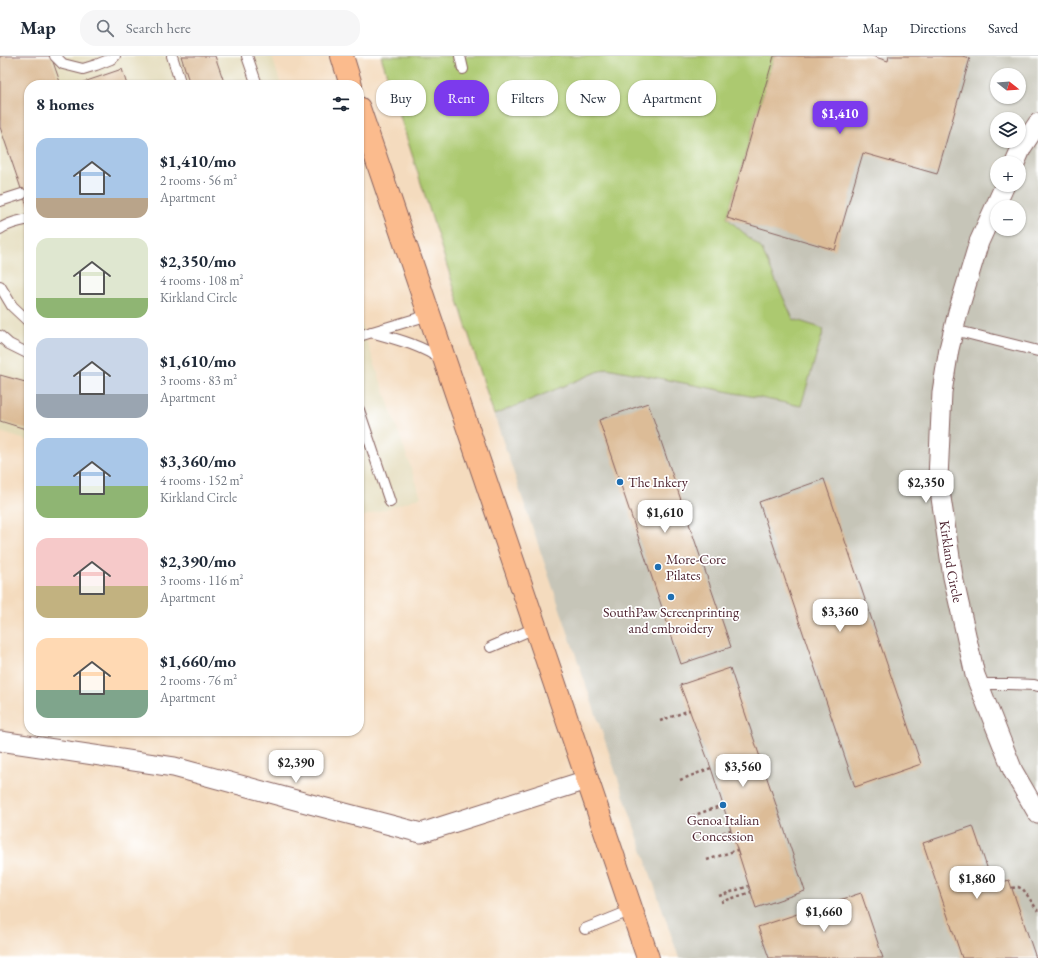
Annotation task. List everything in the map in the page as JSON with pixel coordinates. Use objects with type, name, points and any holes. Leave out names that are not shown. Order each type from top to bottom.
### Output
[{"type":"main road","points":[[342,56],[349,80]]},
{"type":"main road","points":[[364,123],[648,958]]},
{"type":"street","points":[[1018,156],[1022,147],[1038,123]]},
{"type":"street","name":"Kirkland Circle","points":[[1002,192],[978,242],[949,349],[942,392],[938,478],[953,577],[975,675],[1013,771],[1038,814]]},
{"type":"street","points":[[0,741],[174,767],[421,834],[587,780]]},
{"type":"lane","points":[[55,56],[63,64],[83,69],[111,59],[115,56]]},
{"type":"lane","points":[[172,56],[181,67],[181,80]]},
{"type":"lane","points":[[247,56],[255,80]]},
{"type":"lane","points":[[460,56],[463,69]]},
{"type":"lane","points":[[0,201],[22,194]]},
{"type":"lane","points":[[0,229],[24,220]]},
{"type":"lane","points":[[0,286],[12,306],[24,317]]},
{"type":"lane","points":[[364,334],[429,314]]},
{"type":"lane","points":[[954,330],[1038,351]]},
{"type":"lane","points":[[371,332],[422,348],[446,363]]},
{"type":"lane","points":[[0,336],[9,344],[24,352]]},
{"type":"lane","points":[[364,425],[390,502]]},
{"type":"lane","points":[[491,647],[535,628]]},
{"type":"lane","points":[[978,684],[1038,686]]},
{"type":"lane","points":[[585,928],[632,910]]},
{"type":"path","points":[[660,721],[690,710]]},
{"type":"path","points":[[680,780],[711,768]]},
{"type":"path","points":[[692,816],[723,804]]},
{"type":"path","points":[[700,840],[731,830]]},
{"type":"path","points":[[707,860],[738,850]]},
{"type":"path","points":[[719,896],[748,886]]},
{"type":"path","points":[[1012,888],[1018,887],[1023,889],[1038,910]]},
{"type":"path","points":[[721,902],[750,892]]},
{"type":"shaded area","points":[[0,56],[272,56],[279,80],[24,80],[24,439],[0,432]]},
{"type":"shaded area","points":[[381,56],[1038,56],[1038,958],[679,958],[494,415],[400,116],[426,116],[426,80],[389,80]]},
{"type":"shaded area","points":[[364,333],[421,497],[364,516]]},
{"type":"green space","points":[[381,56],[774,56],[727,218],[761,248],[793,319],[824,329],[801,406],[607,368],[494,415],[400,116],[426,116],[426,80],[389,80]]},
{"type":"building","points":[[0,56],[51,56],[59,80],[24,80],[24,197],[0,127]]},
{"type":"building","points":[[181,56],[215,56],[223,80],[188,80]]},
{"type":"building","points":[[774,56],[872,56],[888,61],[889,56],[962,56],[970,58],[937,174],[863,153],[835,250],[727,218]]},
{"type":"building","points":[[122,69],[125,80],[90,80]]},
{"type":"building","points":[[0,375],[24,382],[24,428],[0,421]]},
{"type":"building","points":[[648,403],[731,647],[681,664],[599,420]]},
{"type":"building","points":[[824,479],[921,764],[855,787],[759,502]]},
{"type":"building","points":[[730,668],[805,891],[756,908],[711,768],[680,685]]},
{"type":"building","points":[[973,826],[993,885],[1009,880],[1036,958],[962,958],[923,843]]},
{"type":"building","points":[[861,893],[883,958],[769,958],[758,927]]},
{"type":"place","name":"The Inkery","points":[[620,482]]},
{"type":"place","name":"More-Core Pilates","points":[[658,567]]},
{"type":"place","name":"SouthPaw Screenprinting and embroidery","points":[[671,597]]},
{"type":"place","name":"Genoa Italian Concession","points":[[723,805]]}]
